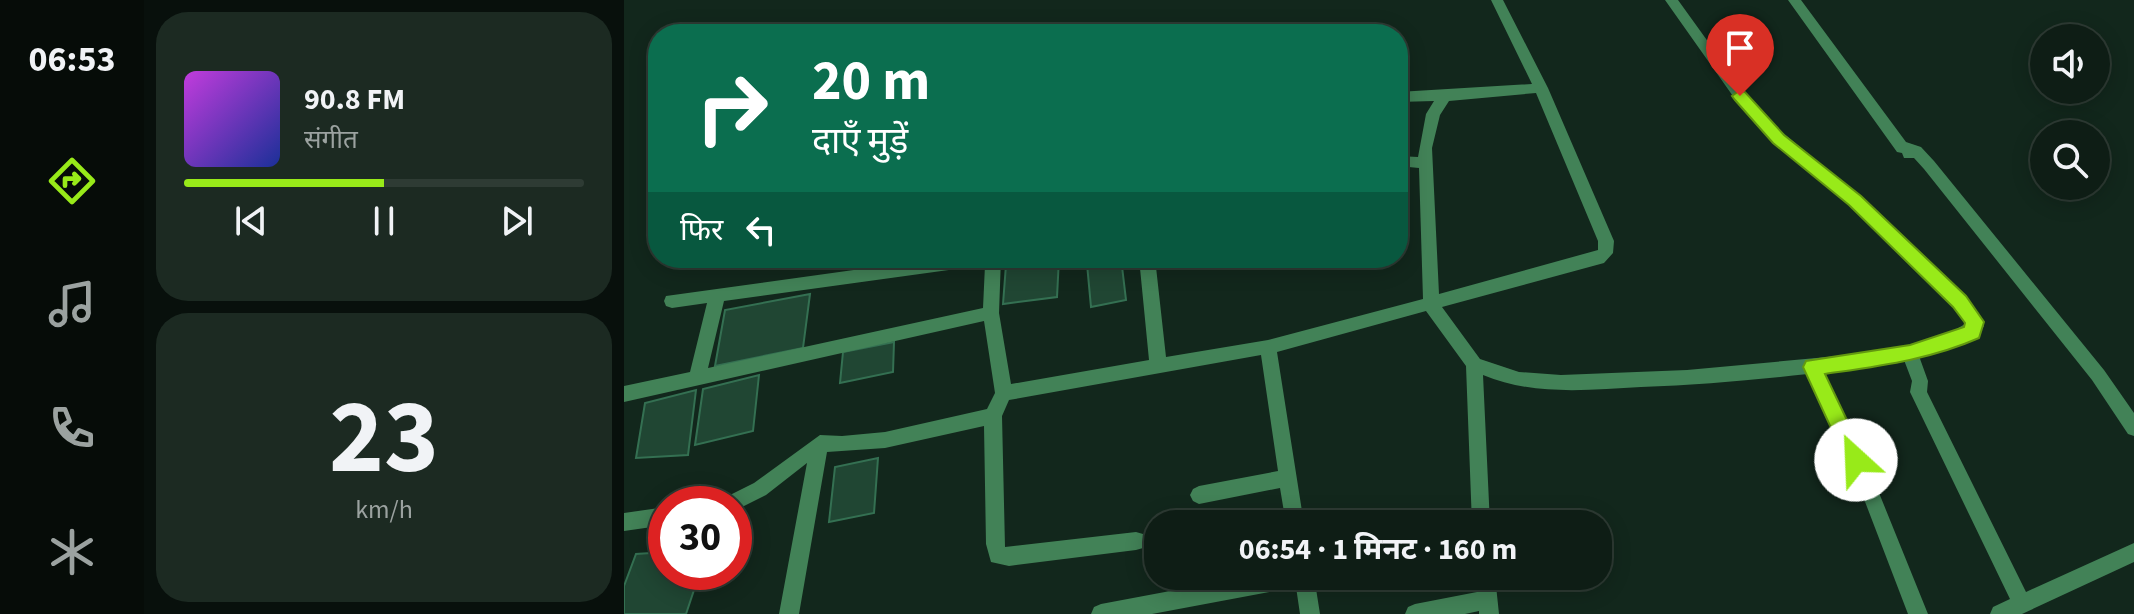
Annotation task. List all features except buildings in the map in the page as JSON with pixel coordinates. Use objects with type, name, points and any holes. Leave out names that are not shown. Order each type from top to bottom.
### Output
[{"type":"street","points":[[1004,393],[1268,347],[1599,258],[1605,253],[1606,241],[1541,88],[1497,0]]},
{"type":"street","points":[[1445,96],[1433,114],[1425,148],[1431,305],[1474,364],[1504,377],[1527,381],[1594,383],[1813,367],[1910,354],[1972,332],[1974,322],[1959,302],[1855,201],[1771,131],[1740,96],[1671,0]]},
{"type":"street","points":[[1794,0],[1902,148],[1910,147],[1909,154],[1916,151],[1929,165],[2098,375],[2134,428]]},
{"type":"street","points":[[1408,97],[1541,88]]},
{"type":"street","points":[[1408,162],[1426,163]]},
{"type":"street","points":[[672,301],[916,268]]},
{"type":"street","points":[[990,268],[991,313],[1004,393],[993,416],[995,544],[998,555],[1009,557],[1136,541]]},
{"type":"street","points":[[1148,268],[1158,365]]},
{"type":"street","points":[[697,379],[717,295]]},
{"type":"street","points":[[624,394],[991,313]]},
{"type":"street","points":[[1268,347],[1293,510]]},
{"type":"street","points":[[1910,354],[1920,381],[1918,392],[2022,604]]},
{"type":"street","points":[[1474,364],[1480,510]]},
{"type":"street","points":[[1813,367],[1867,484],[1918,614]]},
{"type":"street","points":[[752,493],[820,443],[844,446],[949,428],[993,416]]},
{"type":"street","points":[[789,614],[820,443]]},
{"type":"street","points":[[1199,495],[1288,478]]},
{"type":"street","points":[[624,522],[648,519]]},
{"type":"street","points":[[2000,614],[2134,552]]},
{"type":"street","points":[[1101,614],[1228,590]]},
{"type":"street","points":[[1305,590],[1310,614]]},
{"type":"street","points":[[1415,614],[1488,607]]},
{"type":"route","points":[[1740,96],[1779,139],[1855,201],[1959,302],[1976,326],[1972,332],[1945,344],[1910,354],[1813,367],[1856,460]]}]
